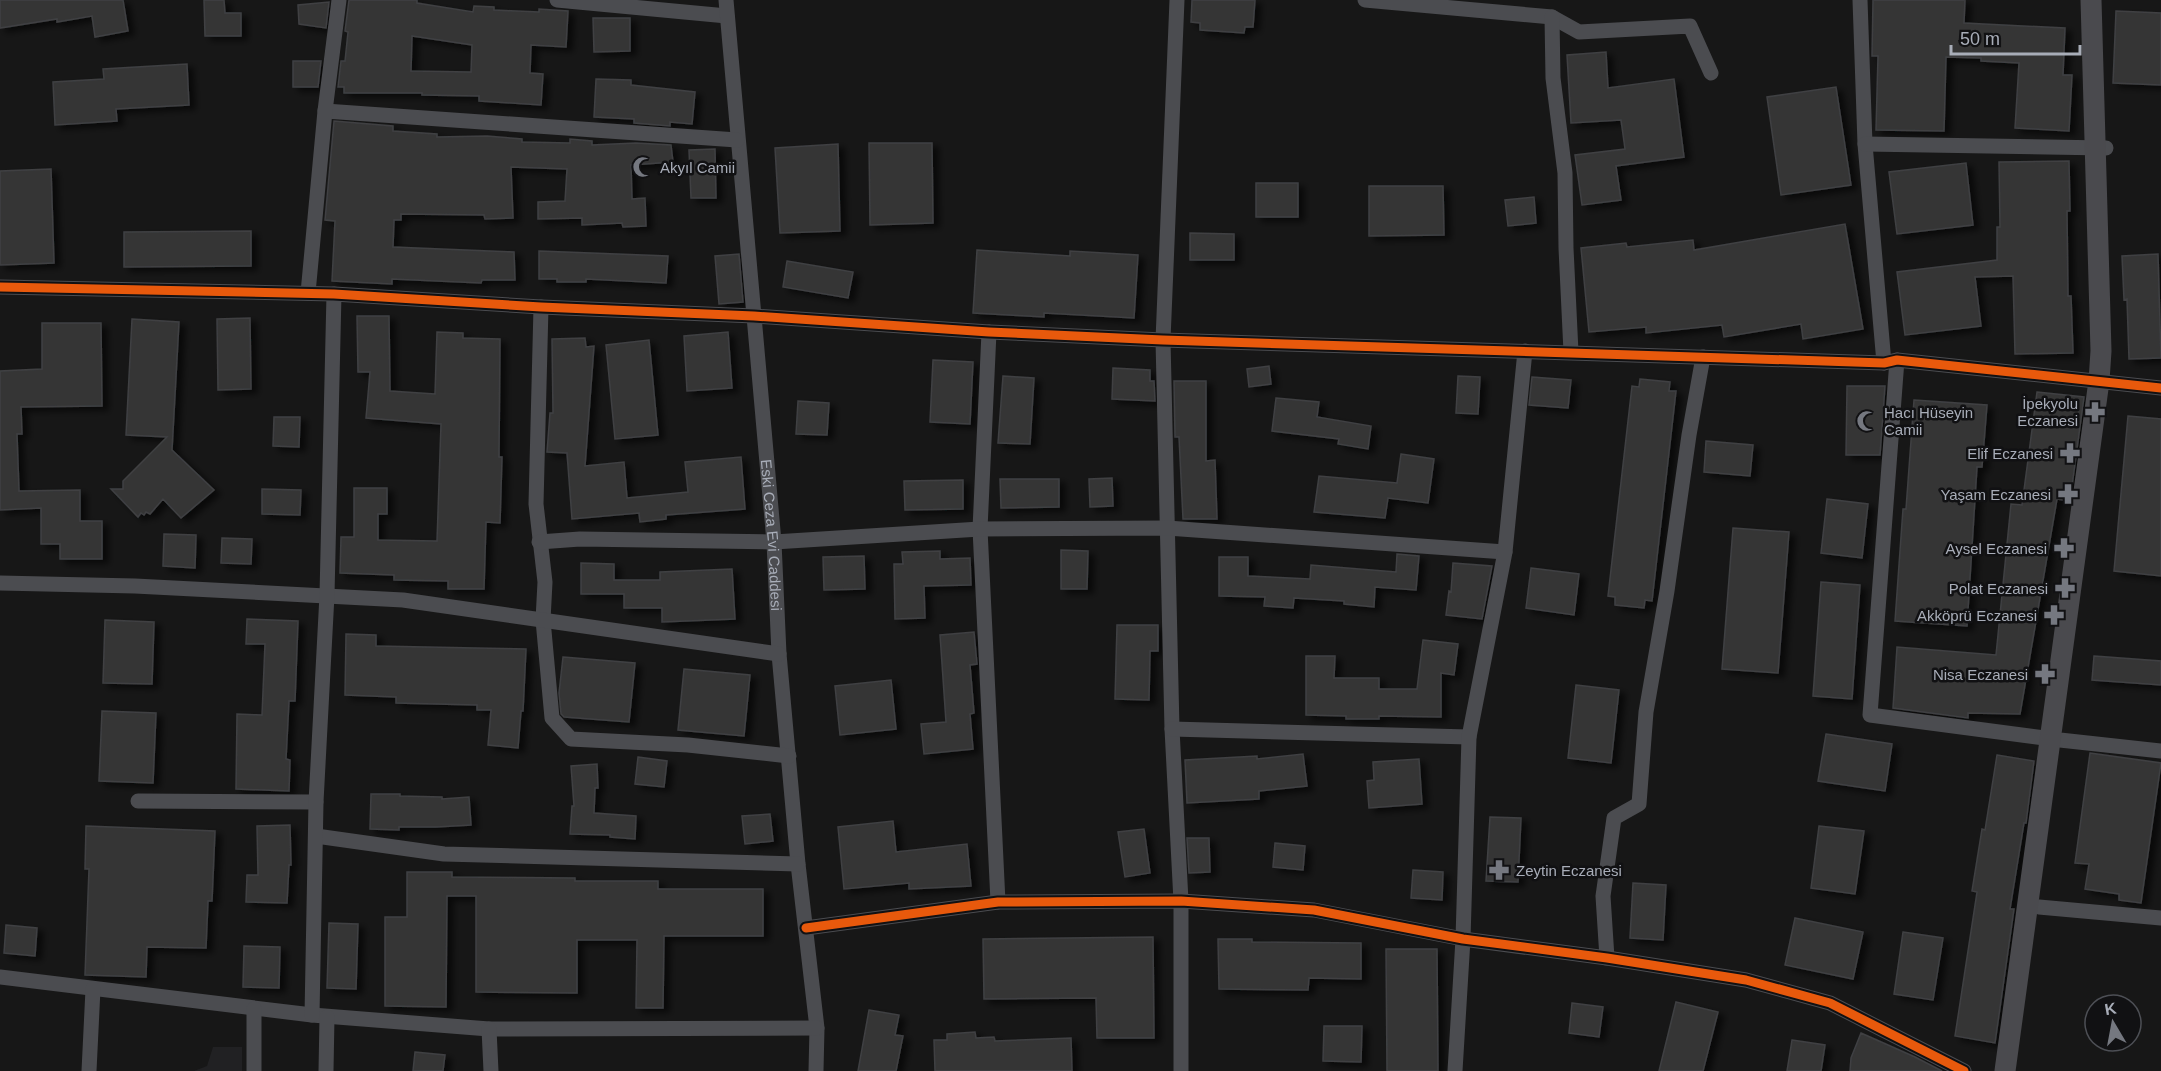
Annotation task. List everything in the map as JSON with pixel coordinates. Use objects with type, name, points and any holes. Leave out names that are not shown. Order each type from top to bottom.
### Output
[{"type":"street","points":[[308,293],[325,111],[339,0]]},
{"type":"street","points":[[557,0],[727,16]]},
{"type":"street","name":"Eski Ceza Evi Caddesi","points":[[726,0],[774,542],[779,654],[798,864],[817,1028],[816,1071]]},
{"type":"street","points":[[1177,0],[1163,340],[1172,729],[1181,901],[1181,1071]]},
{"type":"street","points":[[1365,0],[1552,17],[1579,32],[1690,26],[1711,73]]},
{"type":"street","points":[[1860,0],[1865,144],[1891,361],[1870,715],[2161,752]]},
{"type":"street","points":[[2091,0],[2100,149]]},
{"type":"street","points":[[2005,1071],[2055,740],[2105,382],[2100,351],[2102,0]]},
{"type":"street","points":[[1552,17],[1553,78],[1565,173],[1571,352]]},
{"type":"street","points":[[325,111],[737,140]]},
{"type":"street","points":[[1865,144],[2100,149]]},
{"type":"street","points":[[0,287],[334,294],[541,308],[754,316],[989,332],[1163,340],[1891,361],[2161,388]]},
{"type":"street","points":[[326,1071],[320,1016],[316,802],[327,595],[334,294]]},
{"type":"street","points":[[541,308],[536,504],[545,582],[543,620],[552,718],[571,739],[688,745],[789,756]]},
{"type":"street","points":[[989,332],[980,529],[998,902]]},
{"type":"street","points":[[1455,1071],[1463,939],[1470,737],[1505,552],[1525,351]]},
{"type":"street","points":[[1607,958],[1602,896],[1614,818],[1639,804],[1646,711],[1703,357]]},
{"type":"street","points":[[539,542],[580,538],[774,542],[980,529],[1167,528],[1505,552]]},
{"type":"street","points":[[0,583],[135,586],[403,600],[779,654]]},
{"type":"street","points":[[1172,729],[1470,737]]},
{"type":"street","points":[[2018,1071],[2039,907],[2055,740]]},
{"type":"street","points":[[138,801],[316,802]]},
{"type":"street","points":[[316,836],[444,854],[798,864]]},
{"type":"street","points":[[806,928],[998,902],[1181,901],[1314,910],[1463,939],[1607,958],[1746,980],[1830,1003],[1964,1071]]},
{"type":"street","points":[[2039,907],[2161,918]]},
{"type":"street","points":[[0,977],[254,1009],[489,1029],[817,1028]]},
{"type":"street","points":[[89,1071],[93,989]]},
{"type":"street","points":[[254,1009],[254,1071]]},
{"type":"street","points":[[489,1029],[491,1071]]},
{"type":"shaded area","points":[[213,1047],[242,1047],[242,1071],[194,1071],[207,1066]]},
{"type":"building","points":[[0,0],[123,0],[128,31],[95,37],[92,16],[0,28]]},
{"type":"building","points":[[204,0],[224,0],[225,13],[241,13],[241,36],[205,36]]},
{"type":"building","points":[[349,0],[417,0],[417,3],[473,12],[474,6],[494,7],[494,10],[568,11],[566,47],[531,45],[530,73],[543,74],[541,105],[479,101],[479,96],[344,93],[344,87],[338,87],[341,61],[345,61],[348,32],[345,31]],"holes":[[[412,36],[472,45],[471,72],[411,71]]]},
{"type":"building","points":[[1192,0],[1255,0],[1253,27],[1245,27],[1244,33],[1200,30],[1200,23],[1191,22]]},
{"type":"building","points":[[1873,0],[1965,0],[1964,23],[2065,28],[2063,75],[2072,75],[2069,131],[2015,128],[2019,63],[1981,61],[1981,58],[1946,57],[1944,131],[1876,130],[1878,56],[1872,56]]},
{"type":"building","points":[[329,2],[326,28],[299,24],[298,5]]},
{"type":"building","points":[[2116,11],[2161,13],[2161,85],[2113,83]]},
{"type":"building","points":[[593,18],[630,18],[630,51],[594,52]]},
{"type":"building","points":[[1606,52],[1608,88],[1674,79],[1684,157],[1616,166],[1621,200],[1582,205],[1575,155],[1625,149],[1621,120],[1571,123],[1567,55]]},
{"type":"building","points":[[293,61],[321,61],[318,87],[293,87]]},
{"type":"building","points":[[187,64],[189,105],[116,109],[117,121],[55,125],[53,82],[104,79],[103,69]]},
{"type":"building","points":[[596,79],[631,80],[631,85],[695,92],[692,124],[670,122],[670,126],[634,123],[634,119],[594,117]]},
{"type":"building","points":[[1836,87],[1851,185],[1781,195],[1767,97]]},
{"type":"building","points":[[334,121],[393,126],[393,131],[437,134],[437,137],[487,136],[522,139],[522,142],[570,143],[570,139],[592,141],[592,145],[636,143],[671,145],[673,162],[631,165],[632,199],[645,198],[646,226],[623,227],[622,223],[582,225],[582,218],[538,219],[538,202],[565,201],[567,169],[511,167],[513,218],[485,219],[484,215],[401,214],[401,220],[394,220],[393,247],[514,252],[515,280],[482,280],[481,283],[392,279],[392,284],[332,281],[335,221],[325,220]]},
{"type":"building","points":[[869,143],[932,143],[933,223],[870,225]]},
{"type":"building","points":[[838,144],[840,231],[780,233],[775,148]]},
{"type":"building","points":[[715,149],[716,198],[691,198],[689,150]]},
{"type":"building","points":[[2069,161],[2068,296],[2071,296],[2073,353],[2015,354],[2013,276],[1975,277],[1981,326],[1905,335],[1897,272],[1997,260],[1997,227],[2000,227],[1999,162]]},
{"type":"building","points":[[1966,163],[1973,225],[1897,234],[1889,172]]},
{"type":"building","points":[[51,169],[54,263],[0,265],[0,171]]},
{"type":"building","points":[[1256,183],[1298,183],[1298,217],[1256,217]]},
{"type":"building","points":[[1369,186],[1443,186],[1444,235],[1369,236]]},
{"type":"building","points":[[1534,197],[1536,223],[1508,226],[1505,200]]},
{"type":"building","points":[[1845,224],[1863,329],[1803,339],[1801,324],[1724,337],[1722,325],[1646,333],[1646,327],[1589,332],[1581,248],[1626,243],[1627,247],[1693,240],[1694,250]]},
{"type":"building","points":[[251,231],[251,266],[124,267],[124,232]]},
{"type":"building","points":[[1190,233],[1234,234],[1234,260],[1190,260]]},
{"type":"building","points":[[977,250],[1070,256],[1070,251],[1138,255],[1134,318],[1044,313],[1044,317],[973,313]]},
{"type":"building","points":[[539,251],[668,256],[666,283],[586,279],[586,282],[557,282],[557,279],[539,279]]},
{"type":"building","points":[[739,254],[743,302],[719,304],[715,256]]},
{"type":"building","points":[[2158,254],[2161,358],[2129,359],[2127,299],[2124,300],[2122,256]]},
{"type":"building","points":[[787,261],[853,272],[848,298],[783,287]]},
{"type":"building","points":[[357,316],[389,316],[390,391],[435,394],[437,332],[463,333],[463,338],[500,339],[499,457],[502,457],[500,523],[486,522],[484,589],[448,589],[448,581],[394,580],[394,575],[340,573],[341,537],[354,537],[354,488],[387,488],[387,514],[378,514],[378,540],[437,541],[441,424],[366,418],[370,372],[358,372]]},
{"type":"building","points":[[250,318],[251,389],[218,390],[217,319]]},
{"type":"building","points":[[132,319],[179,322],[172,450],[214,490],[181,518],[163,499],[150,514],[141,513],[138,517],[111,489],[123,489],[123,481],[167,437],[126,435]]},
{"type":"building","points":[[42,323],[101,323],[102,406],[21,407],[22,434],[17,434],[19,491],[80,490],[80,521],[102,521],[102,559],[60,559],[60,544],[41,544],[41,508],[0,510],[0,371],[42,369]]},
{"type":"building","points":[[728,332],[732,388],[687,391],[684,336]]},
{"type":"building","points":[[585,338],[586,347],[594,346],[585,466],[624,462],[627,498],[688,492],[685,462],[741,457],[745,509],[666,515],[666,519],[640,522],[639,513],[572,519],[567,453],[547,452],[550,413],[553,413],[552,339]]},
{"type":"building","points":[[649,340],[658,435],[615,439],[606,345]]},
{"type":"building","points":[[933,360],[973,362],[970,424],[930,422]]},
{"type":"building","points":[[1269,366],[1271,384],[1249,387],[1247,369]]},
{"type":"building","points":[[1113,368],[1150,370],[1150,381],[1154,381],[1155,401],[1112,399]]},
{"type":"building","points":[[1003,376],[1034,378],[1030,444],[998,443]]},
{"type":"building","points":[[1458,376],[1480,377],[1478,414],[1456,413]]},
{"type":"building","points":[[1532,377],[1571,380],[1568,408],[1529,405]]},
{"type":"building","points":[[1640,379],[1670,382],[1669,391],[1676,391],[1652,601],[1645,600],[1644,608],[1615,605],[1615,597],[1608,596],[1632,386],[1639,387]]},
{"type":"building","points":[[1174,381],[1206,381],[1206,461],[1215,460],[1217,519],[1183,519],[1179,437],[1175,437]]},
{"type":"building","name":"Hacı Hüseyin Camii","points":[[1847,386],[1885,386],[1880,455],[1846,455]]},
{"type":"building","points":[[2037,392],[2084,397],[2070,501],[2057,499],[2020,714],[1968,713],[1968,718],[1893,708],[1897,647],[1996,655],[2011,504],[2022,505]]},
{"type":"building","points":[[1276,398],[1319,402],[1317,417],[1371,426],[1368,449],[1338,444],[1339,439],[1272,431]]},
{"type":"building","points":[[1914,400],[1987,405],[1982,467],[1977,467],[1967,626],[1895,621]]},
{"type":"building","points":[[798,401],[829,403],[827,435],[796,434]]},
{"type":"building","points":[[2128,416],[2161,419],[2161,576],[2114,571]]},
{"type":"building","points":[[274,417],[300,417],[299,447],[273,446]]},
{"type":"building","points":[[1706,441],[1753,445],[1750,476],[1704,472]]},
{"type":"building","points":[[1401,454],[1434,459],[1428,503],[1388,498],[1385,518],[1314,512],[1319,476],[1397,483]]},
{"type":"building","points":[[1112,478],[1113,506],[1090,507],[1089,479]]},
{"type":"building","points":[[1000,479],[1059,479],[1059,507],[1001,508]]},
{"type":"building","points":[[963,480],[963,509],[905,510],[904,481]]},
{"type":"building","points":[[262,489],[301,490],[300,515],[262,514]]},
{"type":"building","points":[[1827,499],[1868,504],[1862,558],[1821,553]]},
{"type":"building","points":[[1733,528],[1789,532],[1778,673],[1722,669]]},
{"type":"building","points":[[164,534],[196,535],[195,568],[163,566]]},
{"type":"building","points":[[222,538],[252,539],[251,564],[221,563]]},
{"type":"building","points":[[1061,550],[1088,551],[1087,589],[1061,589]]},
{"type":"building","points":[[940,551],[940,559],[970,558],[971,585],[924,586],[925,618],[895,619],[894,564],[903,564],[902,552]]},
{"type":"building","points":[[1397,554],[1419,556],[1416,590],[1375,587],[1374,607],[1344,604],[1344,601],[1294,598],[1293,608],[1264,606],[1265,597],[1219,596],[1219,557],[1248,557],[1248,576],[1310,579],[1311,565],[1396,572]]},
{"type":"building","points":[[864,556],[865,589],[824,590],[823,557]]},
{"type":"building","points":[[581,563],[614,564],[614,580],[660,580],[660,572],[732,569],[735,619],[662,622],[662,608],[624,608],[624,594],[581,594]]},
{"type":"building","points":[[1453,563],[1492,566],[1482,619],[1446,615],[1449,591],[1451,592]]},
{"type":"building","points":[[1531,568],[1579,574],[1574,615],[1526,608]]},
{"type":"building","points":[[1821,582],[1860,585],[1852,699],[1813,696]]},
{"type":"building","points":[[247,619],[298,621],[295,701],[289,701],[286,759],[290,760],[289,791],[236,789],[237,714],[262,715],[265,644],[246,644]]},
{"type":"building","points":[[105,620],[154,622],[152,684],[103,683]]},
{"type":"building","points":[[1117,625],[1158,625],[1158,651],[1150,651],[1149,700],[1115,699]]},
{"type":"building","points":[[974,632],[977,664],[970,665],[974,713],[970,714],[973,749],[924,754],[921,724],[946,722],[940,635]]},
{"type":"building","points":[[346,634],[376,635],[376,646],[526,649],[523,711],[521,711],[518,748],[488,745],[491,710],[477,710],[477,705],[396,703],[396,697],[345,695]]},
{"type":"building","points":[[1423,640],[1458,644],[1454,675],[1441,673],[1441,717],[1379,716],[1379,719],[1346,719],[1346,716],[1306,715],[1306,656],[1335,656],[1334,678],[1379,678],[1379,689],[1417,689]]},
{"type":"building","points":[[2094,656],[2161,661],[2161,685],[2092,680]]},
{"type":"building","points":[[563,657],[635,663],[629,722],[564,717],[561,714],[559,693]]},
{"type":"building","points":[[684,669],[750,675],[744,736],[678,730]]},
{"type":"building","points":[[891,680],[896,729],[840,735],[835,686]]},
{"type":"building","points":[[1576,685],[1619,690],[1611,763],[1568,758]]},
{"type":"building","points":[[102,711],[156,713],[153,783],[99,781]]},
{"type":"building","points":[[1826,734],[1892,744],[1885,791],[1818,781]]},
{"type":"building","points":[[2090,753],[2161,763],[2141,903],[2119,900],[2119,894],[2085,889],[2089,864],[2075,863]]},
{"type":"building","points":[[1303,754],[1307,786],[1259,791],[1259,799],[1187,803],[1185,760],[1257,756],[1257,759]]},
{"type":"building","points":[[1997,755],[2034,761],[2026,823],[2024,823],[2010,909],[2014,909],[1995,1043],[1955,1036],[1977,892],[1972,891]]},
{"type":"building","points":[[638,757],[667,761],[664,787],[635,784]]},
{"type":"building","points":[[1419,759],[1422,804],[1369,808],[1367,781],[1374,780],[1373,762]]},
{"type":"building","points":[[597,764],[598,788],[595,788],[594,813],[636,816],[635,839],[610,837],[610,835],[570,834],[572,806],[574,806],[571,766]]},
{"type":"building","points":[[371,794],[400,794],[400,796],[442,797],[442,799],[469,797],[471,825],[399,827],[399,830],[370,829]]},
{"type":"building","points":[[770,814],[773,841],[745,844],[742,816]]},
{"type":"building","points":[[1490,817],[1521,818],[1518,882],[1486,881]]},
{"type":"building","points":[[893,821],[896,852],[967,844],[971,886],[909,889],[909,883],[844,889],[838,827]]},
{"type":"building","points":[[290,825],[291,865],[289,865],[287,903],[246,902],[247,875],[258,875],[257,826]]},
{"type":"building","points":[[86,826],[215,831],[212,901],[208,901],[206,948],[147,947],[146,977],[85,975],[89,869],[85,869]]},
{"type":"building","points":[[1819,826],[1864,831],[1855,894],[1811,888]]},
{"type":"building","points":[[1144,829],[1150,873],[1125,877],[1118,832]]},
{"type":"building","points":[[1187,838],[1209,838],[1210,872],[1189,873]]},
{"type":"building","points":[[1275,843],[1305,846],[1303,870],[1273,867]]},
{"type":"building","points":[[1413,870],[1443,872],[1442,900],[1411,898]]},
{"type":"building","points":[[407,872],[452,872],[452,877],[658,881],[658,889],[763,889],[763,936],[664,936],[663,1008],[636,1008],[637,940],[577,940],[577,993],[476,992],[476,896],[447,896],[446,1007],[385,1006],[385,917],[407,917]]},
{"type":"building","points":[[1633,883],[1666,885],[1663,940],[1630,938]]},
{"type":"building","points":[[1795,918],[1863,932],[1853,979],[1785,965]]},
{"type":"building","points":[[329,923],[358,924],[356,989],[327,988]]},
{"type":"building","points":[[6,925],[37,928],[35,956],[4,953]]},
{"type":"building","points":[[1903,932],[1943,938],[1933,1000],[1894,994]]},
{"type":"building","points":[[1153,937],[1154,1038],[1097,1038],[1096,998],[984,999],[983,939]]},
{"type":"building","points":[[1218,939],[1252,939],[1252,942],[1361,943],[1361,979],[1309,978],[1308,990],[1219,989]]},
{"type":"building","points":[[244,946],[280,947],[279,988],[243,987]]},
{"type":"building","points":[[1386,949],[1437,949],[1438,1071],[1387,1071]]},
{"type":"building","points":[[1676,1002],[1718,1012],[1703,1071],[1659,1071]]},
{"type":"building","points":[[1572,1003],[1603,1007],[1599,1037],[1569,1033]]},
{"type":"building","points":[[869,1010],[899,1015],[895,1035],[903,1036],[896,1071],[858,1071]]},
{"type":"building","points":[[1324,1026],[1362,1026],[1361,1062],[1323,1061]]},
{"type":"building","points":[[975,1032],[976,1038],[994,1037],[995,1041],[1071,1038],[1072,1071],[935,1071],[934,1040],[947,1040],[947,1034]]},
{"type":"building","points":[[1861,1033],[1942,1071],[1850,1071],[1851,1058]]},
{"type":"building","points":[[1792,1040],[1825,1045],[1821,1071],[1787,1071]]},
{"type":"building","points":[[415,1052],[445,1055],[443,1071],[413,1071]]},
{"type":"cycle path","points":[[0,287],[334,294],[1163,340],[1884,363],[1897,360],[2161,388]]},
{"type":"cycle path","points":[[806,928],[998,902],[1181,901],[1314,910],[1463,939],[1607,958],[1746,980],[1830,1003],[1964,1071]]},
{"type":"place","name":"Akyıl Camii","points":[[643,167]]},
{"type":"place","name":"İpekyolu Eczanesi","points":[[2095,412]]},
{"type":"place","name":"Hacı Hüseyin Camii","points":[[1867,421]]},
{"type":"place","name":"Elif Eczanesi","points":[[2070,453]]},
{"type":"place","name":"Yaşam Eczanesi","points":[[2068,494]]},
{"type":"place","name":"Aysel Eczanesi","points":[[2064,548]]},
{"type":"place","name":"Polat Eczanesi","points":[[2065,588]]},
{"type":"place","name":"Akköprü Eczanesi","points":[[2054,615]]},
{"type":"place","name":"Nisa Eczanesi","points":[[2045,674]]},
{"type":"place","name":"Zeytin Eczanesi","points":[[1499,870]]}]
